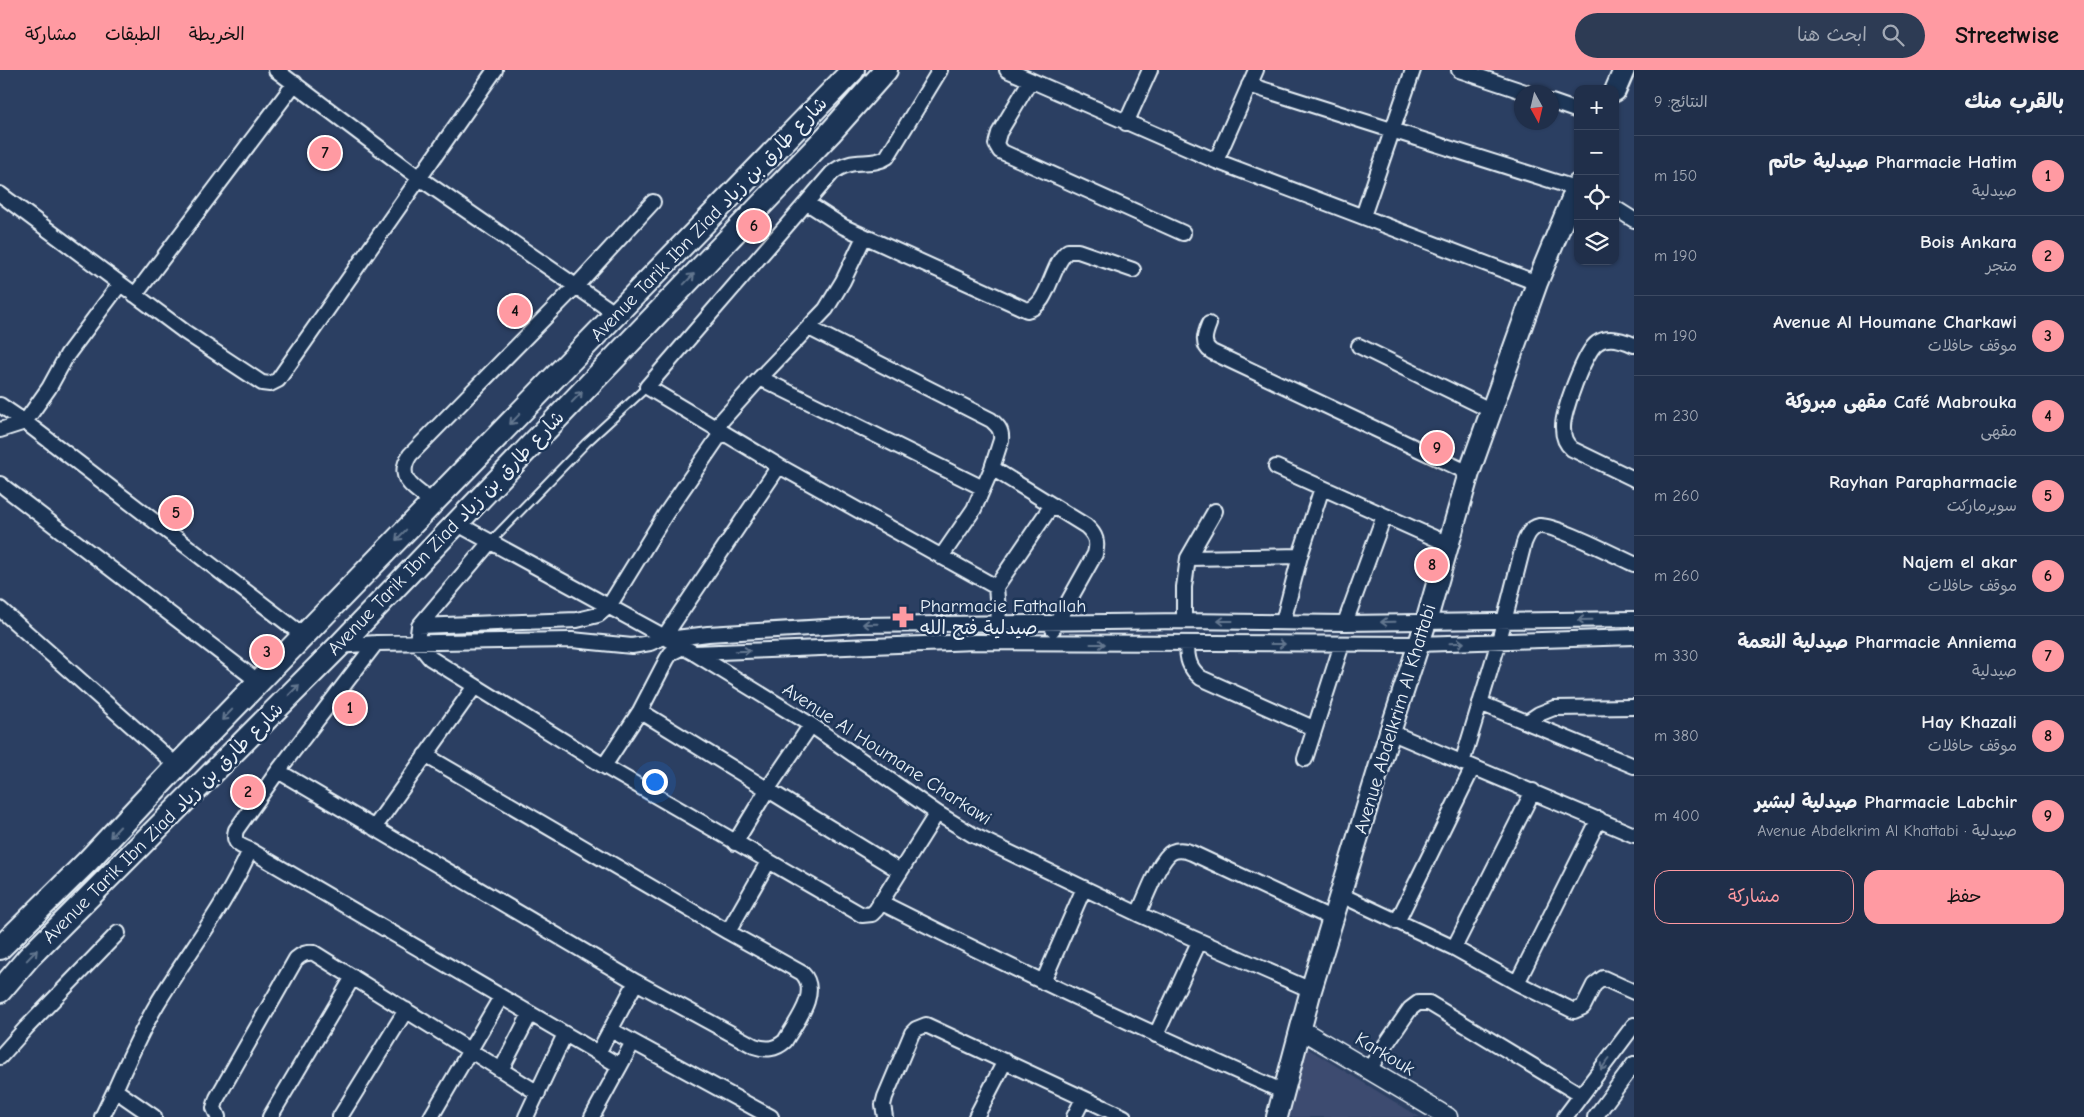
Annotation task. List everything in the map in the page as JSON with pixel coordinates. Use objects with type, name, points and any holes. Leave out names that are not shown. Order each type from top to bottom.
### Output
[{"type":"main road","name":"Avenue Tarik Ibn Ziad شارع طارق بن زياد","points":[[0,948],[87,862],[177,766],[853,70]]},
{"type":"main road","name":"Avenue Tarik Ibn Ziad شارع طارق بن زياد","points":[[0,992],[30,957],[339,646],[830,133],[886,70]]},
{"type":"main road","points":[[1618,85],[1624,70]]},
{"type":"main road","name":"Avenue Abdelkrim Al Khattabi","points":[[1277,1117],[1311,990],[1390,732],[1426,622],[1469,473],[1537,283],[1574,194]]},
{"type":"main road","points":[[457,494],[462,498],[457,522],[440,533],[430,528],[424,518],[434,502],[457,494]]},
{"type":"street","points":[[276,70],[418,177],[577,285],[616,314]]},
{"type":"street","points":[[0,194],[185,332],[262,383],[270,384],[278,380],[418,177],[495,70]]},
{"type":"street","points":[[940,70],[887,157],[876,161],[849,163],[838,168],[647,387],[779,466],[996,588]]},
{"type":"street","points":[[1007,70],[1216,161],[1537,283]]},
{"type":"street","points":[[1126,122],[1150,70]]},
{"type":"street","points":[[1216,161],[1256,70]]},
{"type":"street","points":[[1363,216],[1413,70]]},
{"type":"street","points":[[1459,70],[1514,88]]},
{"type":"street","points":[[1030,81],[999,133],[996,144],[1000,151],[1183,233]]},
{"type":"street","points":[[135,295],[295,83]]},
{"type":"street","points":[[1249,85],[1574,186]]},
{"type":"street","points":[[1559,104],[1574,110]]},
{"type":"street","points":[[434,502],[407,481],[404,467],[406,461],[577,285],[653,202]]},
{"type":"street","points":[[807,203],[827,218],[864,237],[884,244],[1027,310],[1032,309],[1040,301],[1062,257],[1068,251],[1078,251],[1133,270]]},
{"type":"street","points":[[1619,211],[1634,220]]},
{"type":"street","points":[[419,626],[577,620],[598,615],[609,606],[719,430],[760,378],[826,309],[843,281],[864,237]]},
{"type":"street","points":[[0,430],[25,422],[49,388],[67,355],[120,284]]},
{"type":"street","points":[[1209,324],[1205,342],[1208,349],[1212,352],[1469,473]]},
{"type":"street","points":[[809,328],[995,424],[1002,434],[992,468],[974,509],[941,557]]},
{"type":"street","points":[[1634,345],[1619,339],[1607,339],[1598,342],[1590,349],[1562,426],[1566,443],[1572,449],[1634,479]]},
{"type":"street","points":[[1359,346],[1492,411]]},
{"type":"street","points":[[760,378],[983,488]]},
{"type":"street","points":[[0,405],[25,422],[304,636]]},
{"type":"street","points":[[666,638],[779,466]]},
{"type":"street","points":[[1276,467],[1448,544]]},
{"type":"street","points":[[992,468],[1086,526],[1095,535],[1097,541],[1095,554],[1046,643]]},
{"type":"street","points":[[0,484],[259,682]]},
{"type":"street","points":[[1283,622],[1300,556],[1322,488]]},
{"type":"street","points":[[1000,643],[996,588],[1052,505]]},
{"type":"street","points":[[1184,621],[1184,587],[1188,558],[1215,511]]},
{"type":"street","points":[[1346,623],[1384,516]]},
{"type":"street","name":"Avenue Al Houmane Charkawi","points":[[457,522],[689,650],[811,725],[937,813],[973,835],[1138,914],[1311,990]]},
{"type":"street","points":[[1398,922],[1467,765],[1480,703],[1527,536],[1534,528],[1539,526],[1554,529],[1634,564]]},
{"type":"street","points":[[491,541],[419,626],[417,642],[430,658],[604,766],[862,915],[872,914],[937,813]]},
{"type":"street","points":[[1188,558],[1300,556]]},
{"type":"street","points":[[0,609],[177,766]]},
{"type":"street","points":[[339,646],[376,643],[572,640],[632,646],[666,638],[708,634],[859,625],[1184,621],[1346,623],[1634,619]]},
{"type":"street","points":[[604,766],[640,711],[667,659],[672,653],[689,650],[1000,643],[1418,644],[1634,637]]},
{"type":"street","points":[[376,643],[278,771],[236,830],[236,843],[331,896],[620,1066]]},
{"type":"street","points":[[1187,644],[1189,664],[1193,671],[1201,678],[1314,728]]},
{"type":"street","points":[[1305,759],[1342,644]]},
{"type":"street","points":[[374,828],[475,686]]},
{"type":"street","points":[[1480,703],[1634,766]]},
{"type":"street","points":[[1527,722],[1539,714],[1554,708],[1634,706]]},
{"type":"street","points":[[640,711],[900,870]]},
{"type":"street","points":[[735,843],[811,725]]},
{"type":"street","points":[[1390,732],[1634,835]]},
{"type":"street","points":[[278,771],[636,982],[754,1046],[763,1049],[779,1046],[785,1041],[810,992],[808,978],[802,973],[728,932],[425,755]]},
{"type":"street","points":[[1454,948],[1533,791]]},
{"type":"street","points":[[1517,983],[1598,820]]},
{"type":"street","points":[[102,1117],[157,1003],[223,903],[236,881],[250,850]]},
{"type":"street","points":[[1138,914],[1164,860],[1172,852],[1180,850],[1192,852],[1333,919]]},
{"type":"street","points":[[728,932],[768,862]]},
{"type":"street","points":[[1043,982],[1084,888]]},
{"type":"street","points":[[1341,895],[1454,948],[1517,983],[1574,1010],[1583,1007],[1594,985],[1603,978],[1634,992]]},
{"type":"street","points":[[880,902],[1043,982],[1284,1092]]},
{"type":"street","points":[[0,1057],[118,933]]},
{"type":"street","points":[[1156,1035],[1200,942]]},
{"type":"street","points":[[218,1117],[214,1108],[217,1098],[296,959],[305,953],[314,953],[538,1094]]},
{"type":"street","points":[[270,1117],[353,977]]},
{"type":"street","points":[[598,1053],[636,982]]},
{"type":"street","points":[[432,1117],[501,997]]},
{"type":"street","points":[[1369,1069],[1410,1009],[1418,1003],[1429,1003],[1581,1095]]},
{"type":"street","points":[[340,1117],[406,1010]]},
{"type":"street","points":[[501,1070],[530,1014]]},
{"type":"street","points":[[1566,1117],[1634,1025]]},
{"type":"street","points":[[881,1113],[912,1033],[922,1026],[932,1026],[1124,1117]]},
{"type":"street","name":"Karkouk","points":[[1300,1029],[1448,1117]]},
{"type":"street","points":[[611,1030],[771,1117]]},
{"type":"street","points":[[526,1117],[565,1034]]},
{"type":"street","points":[[592,1117],[633,1042]]},
{"type":"street","points":[[976,1117],[1005,1061]]},
{"type":"street","points":[[1595,1117],[1634,1064]]},
{"type":"street","points":[[115,1090],[154,1117]]},
{"type":"street","points":[[1074,1117],[1083,1099]]},
{"type":"lane","points":[[491,541],[586,443],[647,387]]},
{"type":"shaded area","points":[[1307,1048],[1408,1110],[1420,1117],[1289,1117]]},
{"type":"place","name":"Pharmacie Anniema صيدلية النعمة","points":[[325,153]]},
{"type":"place","name":"Najem el akar","points":[[754,226]]},
{"type":"place","name":"Café Mabrouka مقهى مبروكة","points":[[515,311]]},
{"type":"place","name":"Pharmacie Labchir صيدلية لبشير","points":[[1437,448]]},
{"type":"place","name":"Rayhan Parapharmacie","points":[[176,513]]},
{"type":"place","name":"Hay Khazali","points":[[1432,565]]},
{"type":"place","name":"Pharmacie Fathallah صيدلية فتح الله","points":[[903,617]]},
{"type":"place","name":"Avenue Al Houmane Charkawi","points":[[267,652]]},
{"type":"place","name":"Pharmacie Hatim صيدلية حاتم","points":[[350,708]]},
{"type":"place","name":"Bois Ankara","points":[[248,792]]}]
